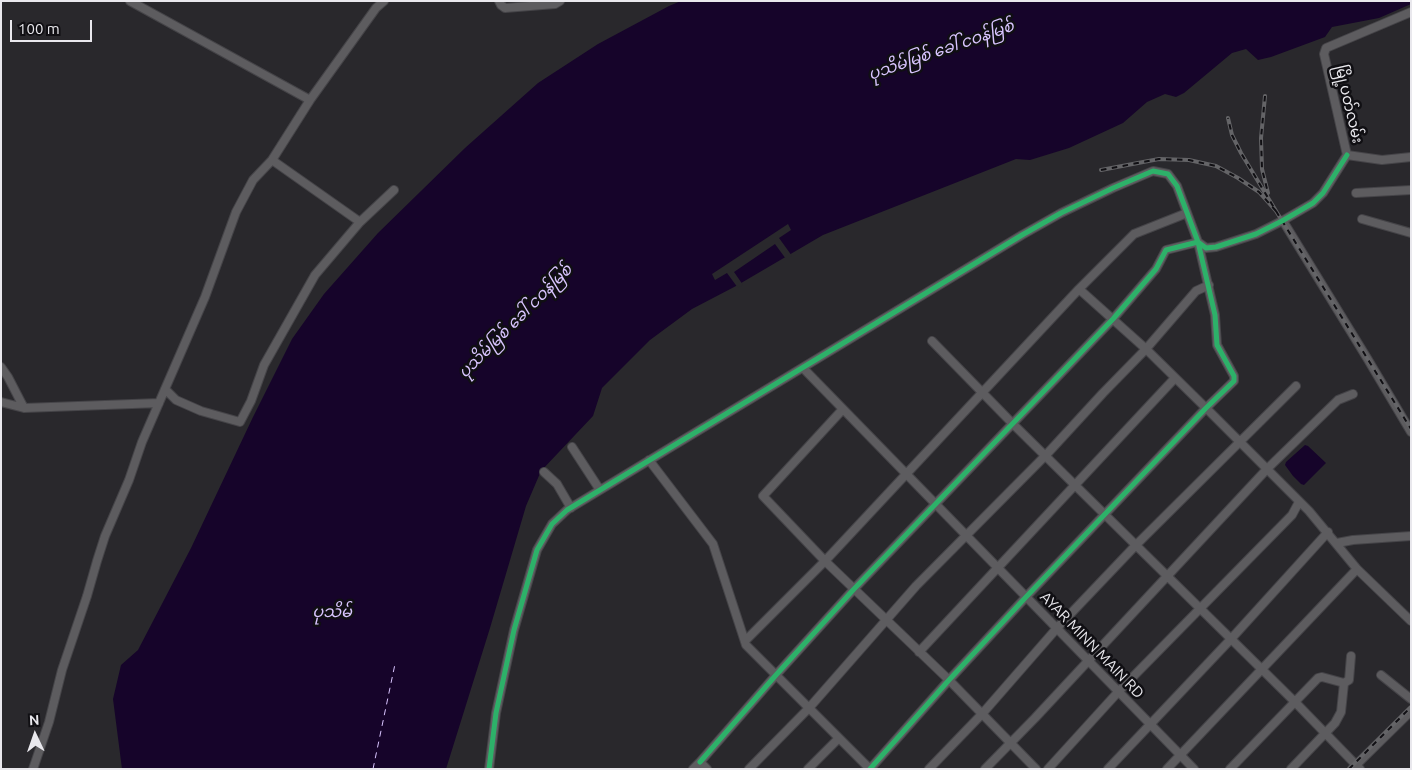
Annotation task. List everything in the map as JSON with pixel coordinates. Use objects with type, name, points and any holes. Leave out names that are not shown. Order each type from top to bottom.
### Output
[{"type":"street","points":[[130,1],[310,100]]},
{"type":"street","points":[[33,769],[49,722],[62,670],[105,536],[130,480],[142,442],[204,297],[236,212],[253,180],[272,160],[310,100],[376,8],[384,1]]},
{"type":"street","points":[[500,1],[501,6],[505,8],[555,4],[560,1]]},
{"type":"street","name":"မြို့ပတ်လမ်း","points":[[1411,12],[1326,48],[1324,54],[1347,156],[1382,160],[1411,157]]},
{"type":"street","points":[[1198,242],[1206,248],[1216,247],[1256,234],[1313,203],[1323,193],[1347,156]]},
{"type":"street","points":[[272,160],[360,222]]},
{"type":"street","points":[[490,769],[496,713],[512,639],[537,550],[552,524],[571,508],[600,490],[649,460],[803,368],[1022,235],[1086,201],[1153,171],[1168,174],[1177,186],[1198,242],[1209,285],[1215,315],[1217,345],[1234,376],[1234,381],[1026,597],[870,769],[746,645],[713,544],[649,460]]},
{"type":"street","points":[[165,389],[176,400],[240,422],[251,401],[264,365],[315,275],[360,222],[394,190]]},
{"type":"street","points":[[1356,193],[1411,190]]},
{"type":"street","points":[[744,641],[825,560],[1079,289],[1134,234],[1187,213]]},
{"type":"street","points":[[1362,219],[1411,232]]},
{"type":"street","points":[[1283,220],[1411,432]]},
{"type":"street","points":[[693,769],[854,589],[1113,319],[1156,269],[1166,250],[1198,242]]},
{"type":"street","points":[[749,769],[810,708],[916,586],[1046,455],[1146,348],[1196,291],[1209,285]]},
{"type":"street","points":[[1079,289],[1146,348],[1310,511],[1357,569],[1410,620]]},
{"type":"street","points":[[932,341],[1295,702],[1356,767],[1411,711]]},
{"type":"street","points":[[1,366],[24,408]]},
{"type":"street","name":"AYAR MINN MAIN RD","points":[[803,368],[1194,769]]},
{"type":"street","points":[[919,652],[1175,378]]},
{"type":"street","points":[[929,769],[982,714],[1057,628],[1136,545],[1296,386]]},
{"type":"street","points":[[985,769],[1267,469],[1338,400],[1353,394]]},
{"type":"street","points":[[1,402],[24,408],[159,403]]},
{"type":"street","points":[[843,409],[763,496],[1036,769]]},
{"type":"street","points":[[572,448],[600,490]]},
{"type":"street","points":[[544,472],[557,484],[571,508]]},
{"type":"street","points":[[1048,769],[1118,691],[1201,609],[1292,514],[1299,502]]},
{"type":"street","points":[[1108,769],[1231,639],[1328,532]]},
{"type":"street","points":[[1337,543],[1411,536]]},
{"type":"street","points":[[1167,769],[1357,569]]},
{"type":"street","points":[[1230,769],[1318,678],[1322,677],[1344,683],[1349,680],[1351,656]]},
{"type":"street","points":[[1381,675],[1411,698]]},
{"type":"street","points":[[1292,769],[1335,723],[1341,712],[1344,683]]},
{"type":"street","points":[[808,769],[839,738]]},
{"type":"street","points":[[700,762],[708,769]]},
{"type":"water","name":"ပုသိမ်","points":[[681,1],[1411,1],[1411,4],[1379,18],[1332,27],[1325,37],[1271,57],[1258,60],[1246,49],[1232,53],[1184,93],[1176,97],[1165,94],[1147,102],[1123,123],[1069,148],[1030,160],[1016,159],[823,235],[736,286],[692,309],[650,340],[602,388],[593,416],[541,471],[526,506],[446,769],[122,769],[113,699],[121,665],[138,650],[191,548],[292,339],[324,294],[378,233],[465,148],[538,83],[598,44]]},
{"type":"water","points":[[1305,445],[1326,463],[1304,485],[1293,476],[1285,465]]},
{"type":"pier","points":[[788,224],[791,230],[779,238],[792,256],[786,259],[775,244],[734,272],[743,285],[738,288],[727,273],[715,280],[712,274]]},
{"type":"ferry route","points":[[373,769],[395,664]]},
{"type":"railway","points":[[1265,96],[1261,138],[1262,169],[1268,193]]},
{"type":"railway","points":[[1101,170],[1159,159],[1189,160],[1216,166],[1259,192],[1276,211],[1241,153],[1232,135],[1228,118]]},
{"type":"railway","points":[[1276,211],[1411,429]]},
{"type":"railway","points":[[1349,769],[1411,707]]},
{"type":"cycle path","points":[[489,769],[496,713],[514,630],[537,550],[552,524],[567,510],[1022,235],[1061,213],[1113,188],[1153,171],[1168,174],[1177,186],[1198,242],[1206,248],[1216,247],[1256,234],[1313,203],[1323,193],[1347,155]]},
{"type":"cycle path","points":[[700,762],[854,589],[1113,319],[1156,269],[1166,250],[1198,242],[1215,315],[1217,345],[1234,376],[1234,381],[1026,597],[870,769]]},
{"type":"water label","name":"ပုသိမ်မြစ် ခေါ် ငဝန်မြစ်","points":[[941,50]]},
{"type":"water label","name":"ပုသိမ်မြစ် ခေါ် ငဝန်မြစ်","points":[[515,321]]}]
